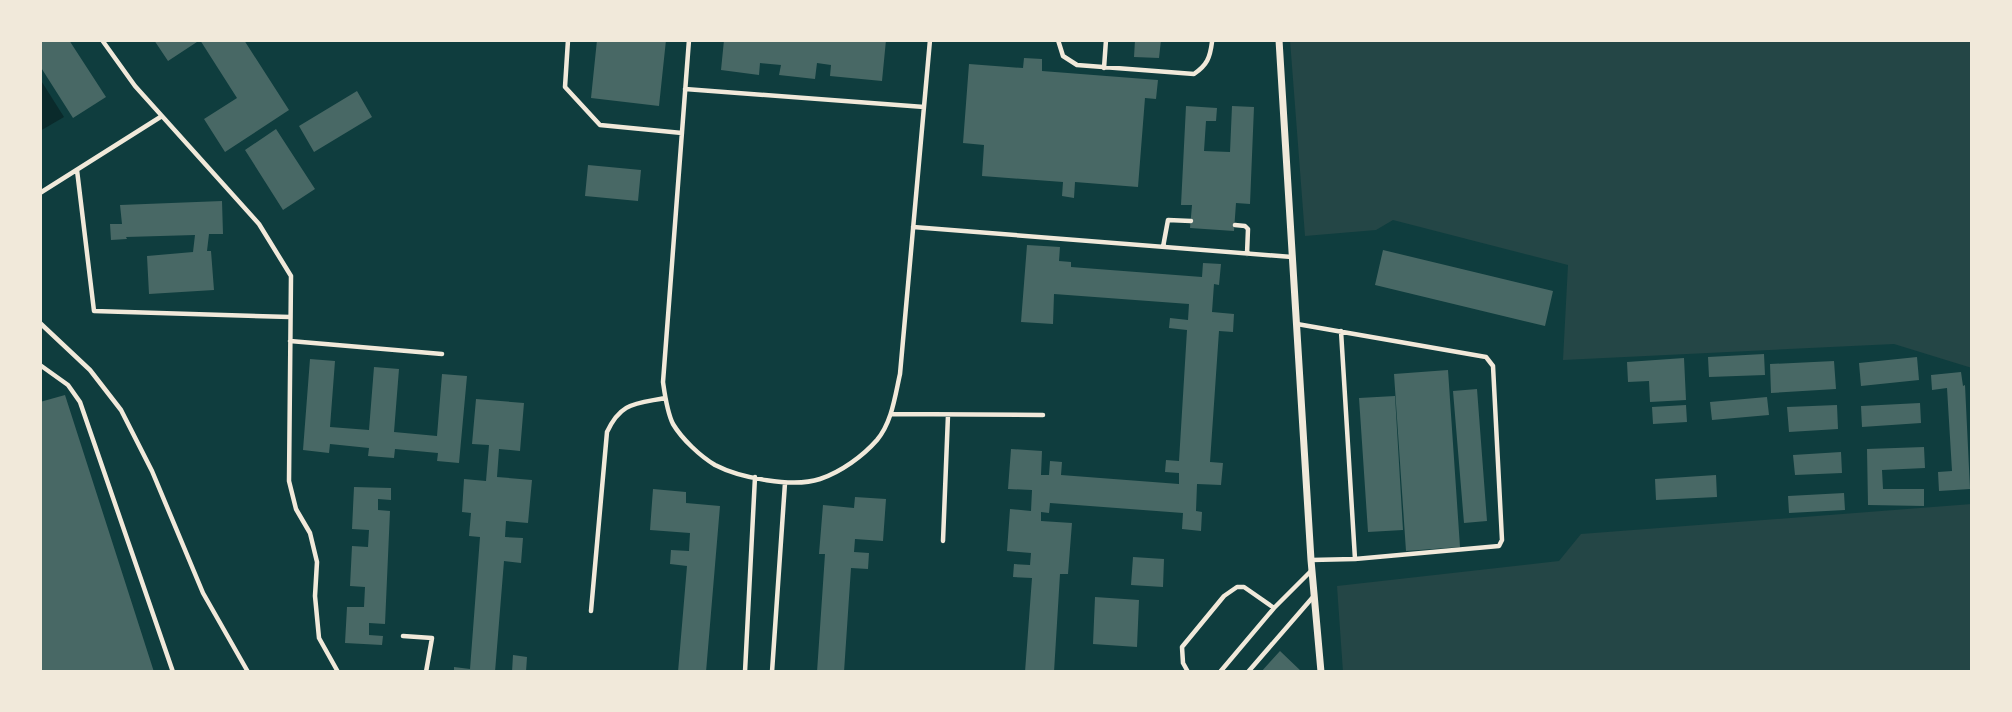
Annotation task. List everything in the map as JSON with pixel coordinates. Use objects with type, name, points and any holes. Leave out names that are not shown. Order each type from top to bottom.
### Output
[{"type":"street","points":[[1279,40],[1311,560],[1321,672]]},
{"type":"lane","points":[[102,40],[135,86],[259,224],[291,276],[289,481],[296,509],[310,533],[317,562],[315,596],[319,638],[338,672]]},
{"type":"lane","points":[[568,40],[565,87],[600,125],[682,134]]},
{"type":"lane","points":[[689,40],[663,382],[665,398],[673,422],[683,437],[716,465],[785,483],[819,479],[848,466],[878,439],[891,414],[900,374],[930,40]]},
{"type":"lane","points":[[1058,40],[1063,56],[1077,65],[1195,74],[1206,66],[1212,43]]},
{"type":"lane","points":[[1104,68],[1106,40]]},
{"type":"lane","points":[[685,89],[924,107]]},
{"type":"lane","points":[[40,193],[162,116]]},
{"type":"lane","points":[[77,170],[94,311],[290,317]]},
{"type":"lane","points":[[1163,247],[1168,220],[1191,221]]},
{"type":"lane","points":[[1235,225],[1248,229],[1247,254]]},
{"type":"lane","points":[[914,227],[1292,257]]},
{"type":"lane","points":[[40,323],[90,370],[121,410],[152,471],[202,593],[248,672]]},
{"type":"lane","points":[[1297,324],[1486,357],[1493,366],[1501,544],[1496,547],[1355,559],[1311,560]]},
{"type":"lane","points":[[1341,331],[1355,559]]},
{"type":"lane","points":[[290,341],[442,354]]},
{"type":"lane","points":[[40,365],[68,385],[80,401],[173,672]]},
{"type":"lane","points":[[591,611],[607,432],[614,416],[621,411],[630,406],[665,398]]},
{"type":"lane","points":[[891,414],[1043,415]]},
{"type":"lane","points":[[943,541],[948,415]]},
{"type":"lane","points":[[745,672],[755,477]]},
{"type":"lane","points":[[772,672],[785,483]]},
{"type":"lane","points":[[1220,672],[1274,608],[1313,570]]},
{"type":"lane","points":[[1188,672],[1183,663],[1182,647],[1230,591],[1237,587],[1251,590],[1274,608]]},
{"type":"lane","points":[[1248,672],[1316,594]]},
{"type":"lane","points":[[403,636],[432,638],[426,672]]},
{"type":"shaded area","points":[[1290,40],[1972,40],[1972,368],[1894,344],[1563,360],[1568,265],[1393,220],[1376,230],[1305,236]]},
{"type":"shaded area","points":[[40,79],[64,117],[40,131]]},
{"type":"shaded area","points":[[1972,504],[1972,672],[1343,672],[1337,586],[1559,561],[1581,534]]},
{"type":"building","points":[[40,40],[69,40],[106,97],[73,118],[40,66]]},
{"type":"building","points":[[154,40],[200,40],[168,61]]},
{"type":"building","points":[[200,40],[244,40],[289,110],[225,152],[204,119],[237,98]]},
{"type":"building","points":[[597,40],[666,40],[659,106],[591,98]]},
{"type":"building","points":[[724,40],[886,40],[882,81],[830,76],[831,65],[817,63],[815,79],[779,75],[781,65],[760,63],[759,75],[721,70]]},
{"type":"building","points":[[1135,40],[1161,40],[1159,58],[1134,57]]},
{"type":"building","points":[[1024,58],[1042,59],[1042,71],[1158,80],[1156,99],[1145,98],[1138,187],[1075,182],[1074,198],[1062,196],[1063,182],[982,176],[984,145],[963,143],[969,64],[1023,68]]},
{"type":"building","points":[[357,91],[372,117],[314,152],[299,126]]},
{"type":"building","points":[[1186,106],[1217,108],[1216,121],[1206,121],[1204,151],[1230,152],[1232,106],[1254,107],[1250,204],[1236,203],[1234,231],[1190,228],[1192,205],[1181,205]]},
{"type":"building","points":[[276,129],[315,189],[283,210],[245,150]]},
{"type":"building","points":[[588,165],[641,170],[638,201],[585,196]]},
{"type":"building","points":[[222,201],[223,234],[209,234],[207,251],[211,251],[214,290],[149,294],[147,256],[193,252],[195,235],[126,237],[127,239],[111,240],[110,224],[122,224],[120,205]]},
{"type":"building","points":[[1027,245],[1060,247],[1059,261],[1071,262],[1071,267],[1202,277],[1203,263],[1221,264],[1219,285],[1214,284],[1212,312],[1234,314],[1233,332],[1219,331],[1210,462],[1223,463],[1221,485],[1197,484],[1196,511],[1202,512],[1201,531],[1182,529],[1183,513],[1050,503],[1049,513],[1041,512],[1041,521],[1072,523],[1068,574],[1060,574],[1054,672],[1025,672],[1032,578],[1013,577],[1014,564],[1030,565],[1031,553],[1007,551],[1010,509],[1031,511],[1032,490],[1008,489],[1011,449],[1042,451],[1041,475],[1049,475],[1050,461],[1062,462],[1061,475],[1179,484],[1179,473],[1165,472],[1166,460],[1179,461],[1187,330],[1169,328],[1170,318],[1188,320],[1189,304],[1054,294],[1053,324],[1021,322]]},
{"type":"building","points":[[1383,250],[1553,291],[1545,326],[1375,285]]},
{"type":"building","points":[[1764,354],[1765,375],[1709,377],[1708,357]]},
{"type":"building","points":[[1917,357],[1919,380],[1861,386],[1859,363]]},
{"type":"building","points":[[1684,358],[1686,400],[1650,402],[1649,381],[1628,382],[1627,362]]},
{"type":"building","points":[[310,359],[335,361],[330,427],[369,430],[374,367],[399,369],[394,432],[437,436],[442,374],[467,376],[459,463],[437,461],[438,453],[395,449],[394,458],[368,456],[369,448],[330,444],[329,453],[303,450]]},
{"type":"building","points":[[1834,361],[1836,389],[1771,393],[1770,364]]},
{"type":"building","points":[[1448,370],[1460,547],[1406,551],[1394,374]]},
{"type":"building","points":[[1961,372],[1963,386],[1965,385],[1970,489],[1939,491],[1938,472],[1952,471],[1947,388],[1932,390],[1931,375]]},
{"type":"building","points":[[1477,389],[1487,521],[1464,523],[1453,391]]},
{"type":"building","points":[[65,395],[154,672],[40,672],[40,402]]},
{"type":"building","points":[[1395,396],[1403,530],[1368,532],[1359,398]]},
{"type":"building","points":[[1767,397],[1769,415],[1712,420],[1710,402]]},
{"type":"building","points":[[476,399],[524,403],[520,451],[499,449],[497,477],[532,480],[528,523],[506,521],[505,537],[523,538],[521,563],[504,561],[495,672],[454,672],[454,667],[470,669],[480,537],[469,536],[471,513],[462,512],[464,479],[486,481],[489,445],[472,444]]},
{"type":"building","points":[[1920,403],[1921,423],[1862,427],[1861,406]]},
{"type":"building","points":[[1686,405],[1687,422],[1653,424],[1652,407]]},
{"type":"building","points":[[1837,405],[1838,429],[1789,432],[1787,407]]},
{"type":"building","points":[[1924,447],[1925,468],[1882,470],[1883,489],[1924,489],[1924,506],[1868,505],[1867,449]]},
{"type":"building","points":[[1841,452],[1842,473],[1795,475],[1793,455]]},
{"type":"building","points":[[1716,475],[1717,497],[1656,500],[1655,479]]},
{"type":"building","points":[[354,487],[391,488],[391,500],[378,499],[378,510],[390,511],[385,624],[369,623],[369,635],[383,636],[382,645],[345,643],[347,607],[364,607],[365,587],[350,586],[352,546],[368,547],[369,530],[352,529]]},
{"type":"building","points":[[653,489],[686,492],[686,503],[720,506],[706,672],[678,672],[687,566],[670,564],[671,550],[689,551],[690,533],[650,530]]},
{"type":"building","points":[[1844,493],[1845,510],[1789,513],[1788,496]]},
{"type":"building","points":[[855,497],[886,499],[883,541],[855,539],[854,552],[869,553],[868,569],[851,568],[844,672],[817,672],[825,554],[819,554],[823,505],[854,508]]},
{"type":"building","points":[[1133,557],[1164,559],[1163,587],[1131,585]]},
{"type":"building","points":[[1095,597],[1139,600],[1137,647],[1093,644]]},
{"type":"building","points":[[1280,651],[1302,672],[1261,672]]},
{"type":"building","points":[[513,655],[527,657],[526,672],[512,672]]}]
